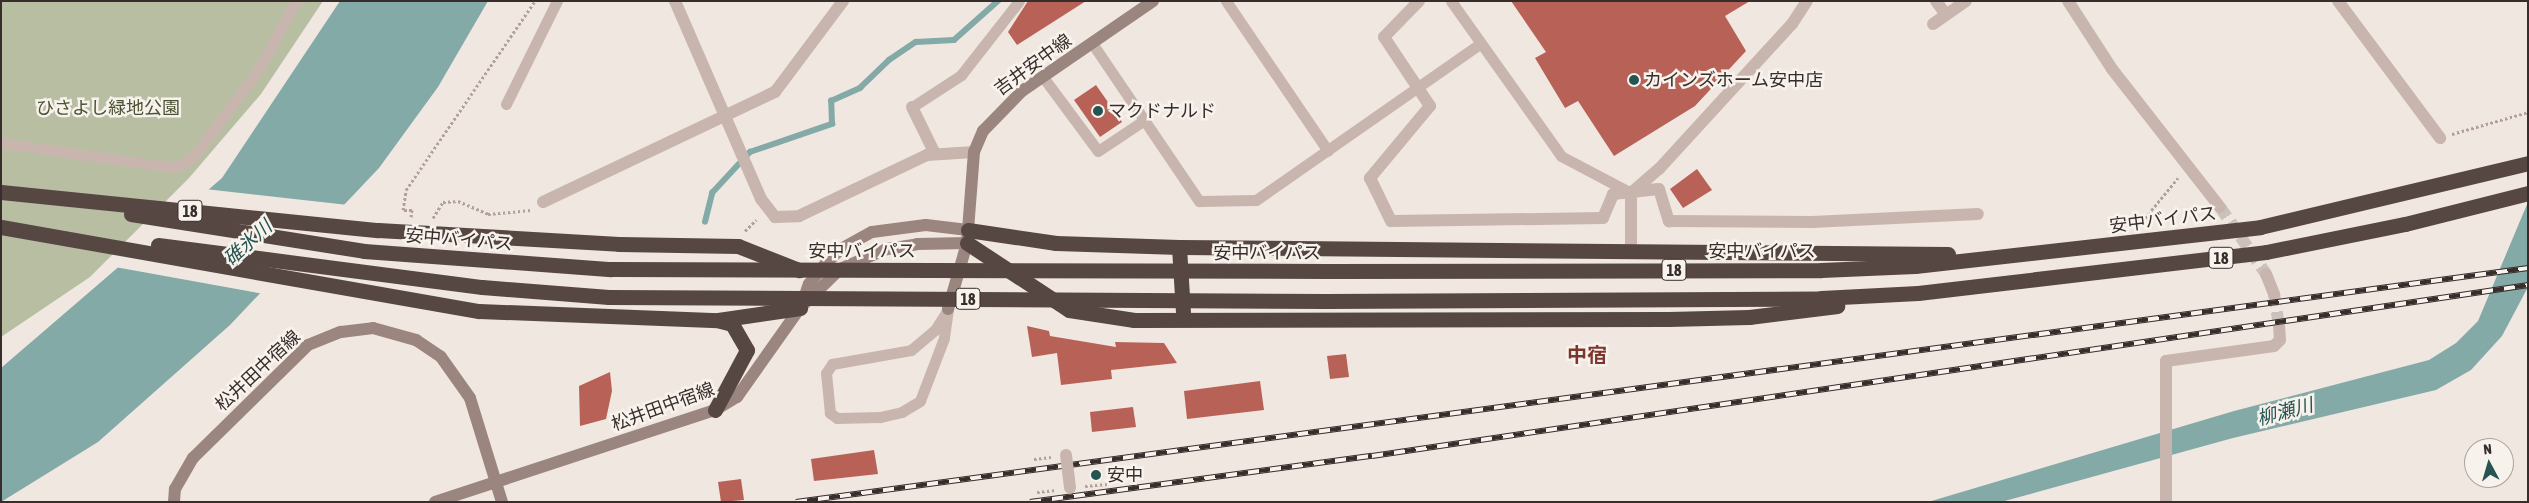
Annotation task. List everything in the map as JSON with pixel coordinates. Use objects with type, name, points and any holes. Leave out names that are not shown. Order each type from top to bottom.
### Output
[{"type":"highway","name":"安中バイパス","points":[[1,192],[364,251],[611,269],[1328,272],[1821,270],[2019,256],[2260,226],[2528,163]]},
{"type":"highway","name":"18","points":[[1,192],[378,230],[619,244],[738,246],[814,277]]},
{"type":"highway","name":"18","points":[[1,222],[349,271],[609,297],[1326,301],[1821,298],[1918,293],[2266,252],[2405,224],[2524,194]]},
{"type":"highway","points":[[1,227],[337,288],[479,311],[718,320],[800,308]]},
{"type":"highway","points":[[968,236],[1056,243],[1179,247],[1631,249],[2019,256]]},
{"type":"highway","points":[[968,236],[1069,310],[1134,320],[1749,317],[1918,293]]},
{"type":"highway","points":[[1179,247],[1183,319]]},
{"type":"highway","points":[[715,410],[747,350],[732,324],[718,320]]},
{"type":"main road","name":"吉井安中線","points":[[948,309],[968,236],[974,152],[994,116],[1043,77],[1153,1]]},
{"type":"main road","name":"松井田中宿線","points":[[435,502],[715,410],[737,397],[755,376],[800,308],[814,277],[841,249],[872,232],[926,224],[968,236]]},
{"type":"main road","name":"松井田中宿線","points":[[800,308],[840,269],[872,253],[968,236]]},
{"type":"main road","name":"松井田中宿線","points":[[174,502],[175,489],[193,458],[308,345],[340,332],[373,328],[416,340],[441,357],[470,398],[502,502]]},
{"type":"street","points":[[675,1],[765,208],[781,219],[820,208],[935,154],[974,152]]},
{"type":"street","points":[[543,202],[727,117],[775,92],[843,1]]},
{"type":"street","points":[[1419,1],[1384,37],[1430,106],[1370,178],[1391,221],[1603,218],[1612,194],[1658,189],[1669,221],[1812,222],[1978,214]]},
{"type":"street","points":[[1631,249],[1631,193],[1659,169],[1792,24],[1807,1]]},
{"type":"street","points":[[1936,1],[1946,15]]},
{"type":"street","points":[[1933,24],[1966,1]]},
{"type":"street","points":[[2338,1],[2440,138]]},
{"type":"street","points":[[2069,2],[2112,69],[2220,207]]},
{"type":"street","points":[[912,107],[935,154]]},
{"type":"street","points":[[2266,274],[2274,294]]},
{"type":"street","points":[[2166,502],[2166,361],[2274,346],[2280,340],[2279,326]]},
{"type":"street","points":[[1066,455],[1070,488]]},
{"type":"lane","points":[[1,142],[172,167],[184,163],[194,156],[258,70],[296,1]]},
{"type":"lane","points":[[506,104],[557,1]]},
{"type":"lane","points":[[912,107],[961,75],[1019,1]]},
{"type":"lane","points":[[1226,1],[1328,151]]},
{"type":"lane","points":[[1451,1],[1561,156],[1631,193]]},
{"type":"lane","points":[[1092,43],[1200,201],[1256,200],[1481,43]]},
{"type":"lane","points":[[1043,77],[1098,151],[1143,120]]},
{"type":"lane","points":[[948,309],[944,338],[920,401],[902,412],[880,417],[837,418],[830,413],[826,373],[832,364],[911,350],[935,330],[948,309]]},
{"type":"path","points":[[411,217],[412,210],[403,210],[406,190],[535,1]]},
{"type":"path","points":[[2440,138],[2528,112]]},
{"type":"path","points":[[2145,218],[2188,166]]},
{"type":"path","points":[[433,219],[444,202],[458,201],[500,215],[528,213],[543,202]]},
{"type":"path","points":[[745,231],[756,220]]},
{"type":"path","points":[[1070,488],[1108,484]]},
{"type":"green space","name":"ひさよし緑地公園","points":[[1,1],[323,1],[261,94],[189,178],[90,277],[1,337]]},
{"type":"water","name":"碓氷川","points":[[340,1],[488,1],[438,87],[379,168],[230,325],[98,442],[1,502],[1,368],[222,178]]},
{"type":"water","name":"柳瀬川","points":[[2528,202],[2528,287],[2502,336],[2471,370],[2436,390],[2233,438],[2001,502],[1928,502],[2234,411],[2429,360],[2456,343],[2478,321]]},
{"type":"pier","points":[[205,189],[348,205],[264,294],[115,267]]},
{"type":"building","points":[[1028,1],[1086,1],[1017,45],[1008,32]]},
{"type":"building","name":"カインズホーム安中店","points":[[1511,1],[1750,1],[1725,16],[1746,51],[1695,106],[1614,156],[1578,101],[1565,108],[1535,58],[1546,52]]},
{"type":"building","name":"マクドナルド","points":[[1096,85],[1122,122],[1100,137],[1074,100]]},
{"type":"building","points":[[1697,169],[1712,190],[1683,208],[1670,189]]},
{"type":"building","points":[[1027,326],[1049,331],[1050,336],[1116,347],[1115,342],[1164,343],[1177,363],[1111,370],[1112,379],[1061,385],[1057,353],[1032,357]]},
{"type":"building","points":[[1346,354],[1349,377],[1330,379],[1327,356]]},
{"type":"building","points":[[610,372],[612,391],[606,419],[580,426],[579,386]]},
{"type":"building","points":[[1260,381],[1264,410],[1187,419],[1184,391]]},
{"type":"building","points":[[1133,407],[1136,427],[1092,432],[1090,412]]},
{"type":"building","points":[[874,450],[878,474],[814,481],[811,459]]},
{"type":"building","points":[[741,479],[744,500],[721,502],[718,482]]},
{"type":"waterway","points":[[705,222],[712,193],[750,152],[832,124],[831,101],[860,88],[889,60],[916,42],[954,40],[998,1]]},
{"type":"tunnel","points":[[2220,207],[2266,274]]},
{"type":"tunnel","points":[[2274,294],[2279,326]]},
{"type":"railway","points":[[796,502],[2528,268]]},
{"type":"railway","points":[[1030,502],[1372,456],[2528,285]]},
{"type":"place","name":"カインズホーム安中店","points":[[1634,80]]},
{"type":"place","name":"マクドナルド","points":[[1098,111]]},
{"type":"place","name":"安中","points":[[1096,475]]},
{"type":"district","name":"中宿","points":[[1587,354]]}]
